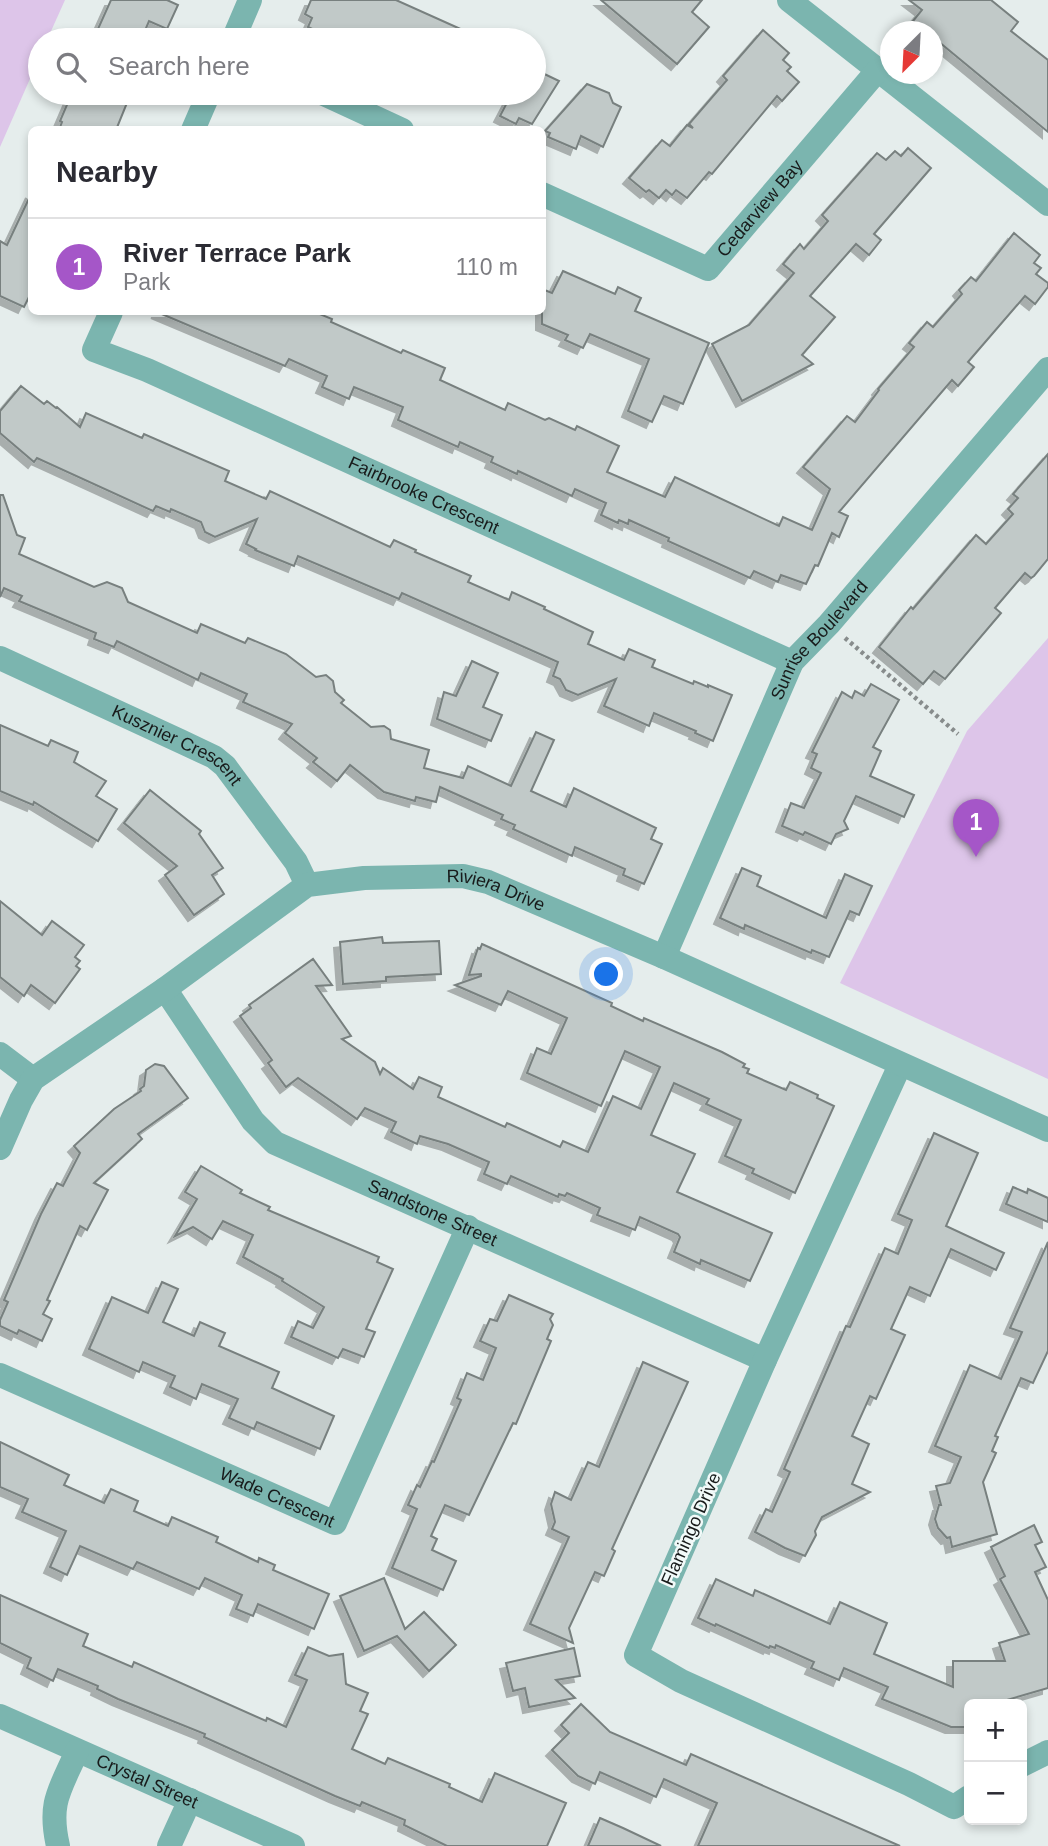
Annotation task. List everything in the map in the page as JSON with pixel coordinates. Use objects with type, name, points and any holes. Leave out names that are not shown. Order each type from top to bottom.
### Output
[{"type":"street","points":[[238,28],[250,0]]},
{"type":"street","points":[[789,0],[1048,204]]},
{"type":"street","name":"Cedarview Bay","points":[[546,196],[708,269],[877,71]]},
{"type":"street","points":[[194,126],[203,105]]},
{"type":"street","points":[[348,105],[393,126]]},
{"type":"street","name":"Fairbrooke Crescent","points":[[110,315],[94,350],[147,370],[792,662]]},
{"type":"street","name":"Sunrise Boulevard","points":[[664,957],[792,662],[829,624],[1048,369]]},
{"type":"street","name":"Kusznier Crescent","points":[[0,658],[214,757],[225,766],[296,862],[307,885]]},
{"type":"street","name":"Riviera Drive","points":[[0,1148],[33,1079],[165,989],[307,885],[364,878],[476,877],[664,957],[1048,1130]]},
{"type":"street","name":"Sandstone Street","points":[[165,989],[253,1121],[275,1143],[765,1360]]},
{"type":"street","points":[[0,1054],[33,1079]]},
{"type":"street","name":"Flamingo Drive","points":[[900,1065],[765,1360],[636,1655],[681,1681],[909,1784],[944,1803],[954,1807],[964,1800]]},
{"type":"street","name":"Wade Crescent","points":[[0,1376],[335,1523],[468,1227]]},
{"type":"street","name":"Crystal Street","points":[[0,1716],[293,1846]]},
{"type":"street","points":[[58,1846],[52,1822],[54,1804],[77,1751]]},
{"type":"street","points":[[1027,1762],[1048,1752]]},
{"type":"street","points":[[169,1846],[190,1800]]},
{"type":"path","points":[[829,624],[958,734]]},
{"type":"shaded area","points":[[0,0],[65,0],[52,28],[28,28],[28,83],[0,147]]},
{"type":"shaded area","points":[[1048,638],[1048,1079],[840,983],[967,731]]},
{"type":"building","points":[[111,0],[167,0],[178,5],[167,28],[149,21],[146,28],[98,28]]},
{"type":"building","points":[[311,0],[396,0],[458,28],[310,28],[308,27],[312,18],[305,14]]},
{"type":"building","points":[[601,0],[702,0],[692,12],[709,27],[677,64]]},
{"type":"building","points":[[909,0],[991,0],[1018,22],[1011,31],[1048,60],[1048,132],[943,45],[943,21],[913,21],[922,10]]},
{"type":"building","points":[[763,30],[789,53],[783,60],[791,67],[787,71],[799,82],[782,101],[777,96],[712,174],[709,172],[687,198],[676,190],[672,195],[666,190],[659,198],[649,190],[646,192],[629,178],[662,140],[670,146],[687,125],[693,128],[689,124],[727,80],[723,76]]},
{"type":"building","points":[[546,75],[559,81],[546,102]]},
{"type":"building","points":[[587,84],[609,93],[613,103],[621,107],[603,147],[581,136],[576,149],[548,137],[550,133],[546,130]]},
{"type":"building","points":[[67,105],[126,105],[118,126],[60,126]]},
{"type":"building","points":[[506,105],[544,105],[532,124],[519,118],[516,124],[500,116]]},
{"type":"building","points":[[908,148],[931,168],[874,234],[881,240],[869,255],[856,244],[810,296],[835,317],[802,355],[813,364],[742,401],[712,344],[749,325],[794,273],[783,264],[800,244],[804,249],[828,221],[822,215],[877,153],[886,160],[895,151],[901,156]]},
{"type":"building","points":[[28,200],[28,299],[24,307],[0,296],[0,241],[7,245]]},
{"type":"building","points":[[1014,233],[1040,255],[1034,263],[1041,268],[1036,274],[1048,283],[1048,287],[1035,304],[1025,296],[968,362],[974,367],[958,386],[952,380],[839,512],[848,516],[839,537],[832,533],[818,566],[815,565],[806,584],[781,575],[778,582],[754,571],[750,578],[629,520],[628,524],[619,520],[618,523],[601,515],[606,503],[575,489],[572,496],[518,471],[517,474],[491,462],[493,457],[460,442],[458,447],[398,420],[403,407],[354,387],[349,399],[322,387],[327,376],[289,359],[285,366],[164,315],[322,315],[332,319],[331,322],[401,353],[403,350],[445,368],[440,380],[505,410],[508,403],[575,430],[577,426],[619,446],[607,472],[665,497],[675,477],[779,526],[783,517],[812,530],[830,489],[803,467],[847,416],[855,422],[878,389],[914,347],[909,343],[927,322],[933,327],[962,294],[959,290],[971,277],[976,281]]},
{"type":"building","points":[[563,271],[615,294],[618,287],[641,298],[635,311],[709,343],[683,404],[664,396],[652,422],[628,411],[649,359],[590,334],[583,348],[565,340],[568,335],[542,324],[542,315],[546,315],[546,291],[552,293]]},
{"type":"building","points":[[21,386],[44,404],[47,401],[57,407],[80,427],[86,413],[142,438],[144,434],[229,471],[225,481],[266,499],[270,491],[390,547],[394,540],[416,550],[415,552],[471,576],[468,582],[509,600],[512,592],[545,607],[544,609],[593,632],[588,644],[624,660],[629,649],[655,660],[652,667],[693,684],[694,681],[732,695],[713,741],[654,713],[649,726],[604,706],[616,679],[578,695],[566,690],[560,679],[553,676],[558,662],[402,593],[399,599],[298,556],[294,566],[255,550],[246,544],[257,519],[215,537],[205,532],[201,522],[171,509],[170,512],[156,506],[153,511],[37,458],[34,462],[0,433],[0,411]]},
{"type":"building","points":[[1048,454],[1048,559],[1031,578],[1025,573],[995,608],[1001,613],[945,679],[934,671],[923,684],[879,647],[976,535],[986,544],[1013,514],[1008,509],[1018,498],[1013,494]]},
{"type":"building","points":[[0,495],[3,495],[17,535],[25,538],[19,554],[94,587],[107,582],[122,588],[128,602],[197,633],[201,624],[245,643],[248,638],[286,654],[316,677],[326,675],[333,681],[335,692],[344,700],[341,703],[371,727],[384,726],[390,730],[391,739],[429,750],[424,768],[463,778],[468,766],[511,786],[536,732],[554,740],[531,791],[566,807],[574,788],[656,828],[651,839],[662,844],[644,884],[623,875],[625,869],[575,847],[572,856],[513,829],[515,825],[501,819],[503,815],[440,787],[436,802],[416,797],[415,801],[384,792],[350,765],[337,781],[313,762],[317,758],[285,733],[292,724],[243,702],[247,694],[201,673],[198,680],[117,641],[114,647],[94,639],[96,633],[19,601],[22,596],[4,588],[0,597]]},
{"type":"building","points":[[472,661],[498,673],[483,707],[502,715],[491,741],[437,719],[444,692],[456,696]]},
{"type":"building","points":[[871,684],[899,700],[873,747],[881,751],[870,776],[914,795],[904,817],[856,796],[844,821],[848,829],[836,834],[831,844],[805,832],[803,835],[782,826],[791,803],[804,808],[821,773],[811,768],[817,754],[812,752],[842,692],[852,698],[855,691],[864,696]]},
{"type":"building","points":[[0,725],[48,746],[51,740],[78,752],[74,762],[106,781],[96,796],[117,809],[98,841],[34,802],[33,805],[0,791]]},
{"type":"building","points":[[150,790],[201,831],[199,834],[223,868],[212,875],[224,894],[194,915],[165,875],[177,866],[124,823]]},
{"type":"building","points":[[742,868],[761,876],[757,886],[826,918],[845,874],[872,886],[859,915],[850,911],[829,957],[812,950],[811,953],[745,925],[744,929],[720,918]]},
{"type":"building","points":[[0,901],[42,935],[52,921],[84,945],[75,957],[80,961],[76,966],[80,969],[55,1003],[31,985],[24,996],[0,977]]},
{"type":"building","points":[[382,937],[383,943],[439,941],[441,974],[386,977],[386,981],[343,984],[340,942]]},
{"type":"building","points":[[482,944],[612,1003],[611,1006],[643,1021],[644,1018],[722,1052],[745,1064],[743,1067],[749,1069],[747,1073],[786,1090],[790,1082],[834,1106],[795,1193],[752,1173],[754,1169],[725,1156],[741,1120],[706,1104],[709,1099],[674,1083],[651,1135],[695,1154],[677,1192],[772,1233],[750,1281],[701,1260],[700,1264],[674,1252],[680,1237],[678,1234],[640,1217],[635,1230],[597,1215],[600,1208],[567,1193],[565,1196],[559,1194],[558,1197],[511,1176],[507,1184],[484,1174],[489,1162],[448,1144],[420,1136],[417,1144],[391,1132],[396,1122],[365,1108],[357,1119],[298,1078],[286,1087],[268,1063],[272,1060],[240,1016],[251,1008],[249,1005],[313,959],[332,985],[316,986],[351,1036],[342,1039],[375,1062],[380,1074],[383,1068],[413,1089],[419,1077],[442,1087],[438,1097],[505,1127],[507,1123],[560,1147],[563,1141],[588,1152],[613,1096],[641,1109],[660,1067],[625,1051],[601,1106],[527,1073],[537,1048],[551,1054],[567,1018],[508,991],[501,1005],[455,985],[481,976],[469,975],[478,948],[480,949]]},
{"type":"building","points":[[155,1064],[164,1066],[188,1098],[138,1134],[142,1139],[94,1183],[108,1190],[87,1230],[80,1226],[47,1300],[50,1301],[43,1314],[52,1319],[42,1341],[19,1330],[17,1334],[0,1326],[8,1302],[4,1300],[41,1214],[57,1183],[63,1186],[80,1153],[74,1146],[114,1109],[141,1091],[146,1070]]},
{"type":"building","points":[[934,1133],[978,1153],[946,1226],[1004,1253],[996,1270],[951,1249],[930,1296],[910,1287],[891,1329],[905,1335],[876,1399],[870,1396],[852,1436],[869,1444],[852,1484],[870,1492],[822,1517],[805,1556],[755,1532],[766,1509],[772,1512],[790,1472],[784,1469],[846,1326],[850,1327],[885,1248],[898,1254],[912,1220],[898,1214]]},
{"type":"building","points":[[201,1166],[242,1190],[240,1193],[270,1207],[268,1210],[379,1257],[377,1262],[393,1269],[366,1329],[375,1332],[364,1357],[343,1349],[338,1358],[291,1337],[298,1321],[313,1328],[324,1307],[282,1281],[283,1279],[243,1257],[253,1235],[223,1221],[212,1239],[193,1227],[175,1236],[197,1199],[185,1192]]},
{"type":"building","points":[[1013,1187],[1027,1193],[1028,1189],[1048,1198],[1048,1222],[1006,1204]]},
{"type":"building","points":[[1048,1242],[1048,1351],[1033,1383],[1021,1378],[995,1436],[998,1437],[992,1451],[996,1453],[983,1482],[997,1534],[952,1547],[950,1537],[947,1538],[938,1528],[935,1519],[941,1505],[936,1486],[950,1483],[961,1457],[935,1446],[970,1365],[1001,1379],[1022,1332],[1010,1328]]},
{"type":"building","points":[[162,1282],[178,1289],[163,1322],[194,1336],[200,1322],[225,1333],[219,1346],[279,1372],[272,1388],[334,1416],[320,1449],[257,1422],[254,1429],[229,1418],[238,1399],[202,1384],[196,1399],[170,1387],[175,1376],[143,1362],[139,1372],[89,1349],[112,1297],[148,1313]]},
{"type":"building","points":[[509,1295],[553,1314],[550,1319],[553,1325],[547,1339],[551,1341],[516,1424],[513,1423],[469,1515],[445,1505],[431,1536],[437,1539],[432,1550],[456,1561],[443,1590],[392,1568],[417,1509],[408,1505],[417,1485],[420,1487],[432,1461],[434,1462],[461,1400],[457,1398],[467,1373],[483,1380],[496,1348],[480,1341],[490,1319],[497,1321]]},
{"type":"building","points":[[643,1362],[688,1382],[612,1549],[615,1551],[604,1576],[595,1572],[569,1628],[573,1643],[530,1624],[569,1537],[552,1529],[555,1522],[551,1504],[555,1492],[571,1500],[588,1462],[599,1467]]},
{"type":"building","points":[[0,1442],[69,1475],[64,1485],[104,1503],[111,1489],[138,1501],[134,1511],[168,1526],[172,1517],[218,1537],[216,1542],[258,1562],[259,1558],[275,1565],[273,1570],[329,1594],[314,1629],[258,1604],[253,1616],[236,1609],[242,1595],[205,1578],[199,1589],[137,1562],[133,1569],[80,1546],[67,1575],[50,1567],[66,1531],[22,1512],[28,1499],[0,1487]]},
{"type":"building","points":[[1034,1525],[1042,1542],[1035,1545],[1046,1567],[1035,1572],[1048,1600],[1048,1688],[1010,1699],[964,1699],[964,1727],[951,1727],[882,1699],[888,1687],[844,1668],[839,1680],[811,1668],[814,1662],[776,1645],[775,1648],[769,1648],[698,1618],[716,1579],[753,1596],[755,1590],[830,1624],[840,1602],[887,1623],[874,1654],[953,1687],[953,1661],[1005,1661],[999,1643],[1029,1634],[1000,1579],[1005,1576],[991,1547]]},
{"type":"building","points":[[384,1578],[405,1629],[424,1612],[456,1645],[429,1671],[397,1636],[364,1651],[340,1596]]},
{"type":"building","points":[[0,1595],[88,1634],[83,1646],[132,1667],[134,1662],[266,1721],[267,1718],[286,1727],[307,1680],[295,1675],[308,1647],[329,1656],[343,1654],[346,1684],[368,1693],[360,1711],[368,1714],[352,1749],[385,1764],[388,1758],[450,1784],[449,1787],[482,1802],[495,1773],[566,1803],[547,1846],[447,1846],[404,1825],[405,1820],[362,1802],[360,1806],[335,1796],[204,1737],[205,1734],[118,1699],[97,1689],[98,1686],[58,1669],[53,1681],[27,1668],[31,1658],[0,1643]]},
{"type":"building","points":[[574,1648],[580,1676],[556,1680],[575,1698],[529,1707],[525,1688],[513,1691],[506,1663]]},
{"type":"building","points":[[581,1704],[610,1732],[686,1765],[691,1754],[900,1846],[698,1846],[717,1803],[664,1779],[656,1797],[600,1772],[595,1784],[578,1776],[552,1750],[569,1733],[561,1725]]},
{"type":"building","points":[[600,1818],[623,1828],[661,1846],[588,1846]]},
{"type":"place","name":"River Terrace Park","points":[[976,857]]}]
